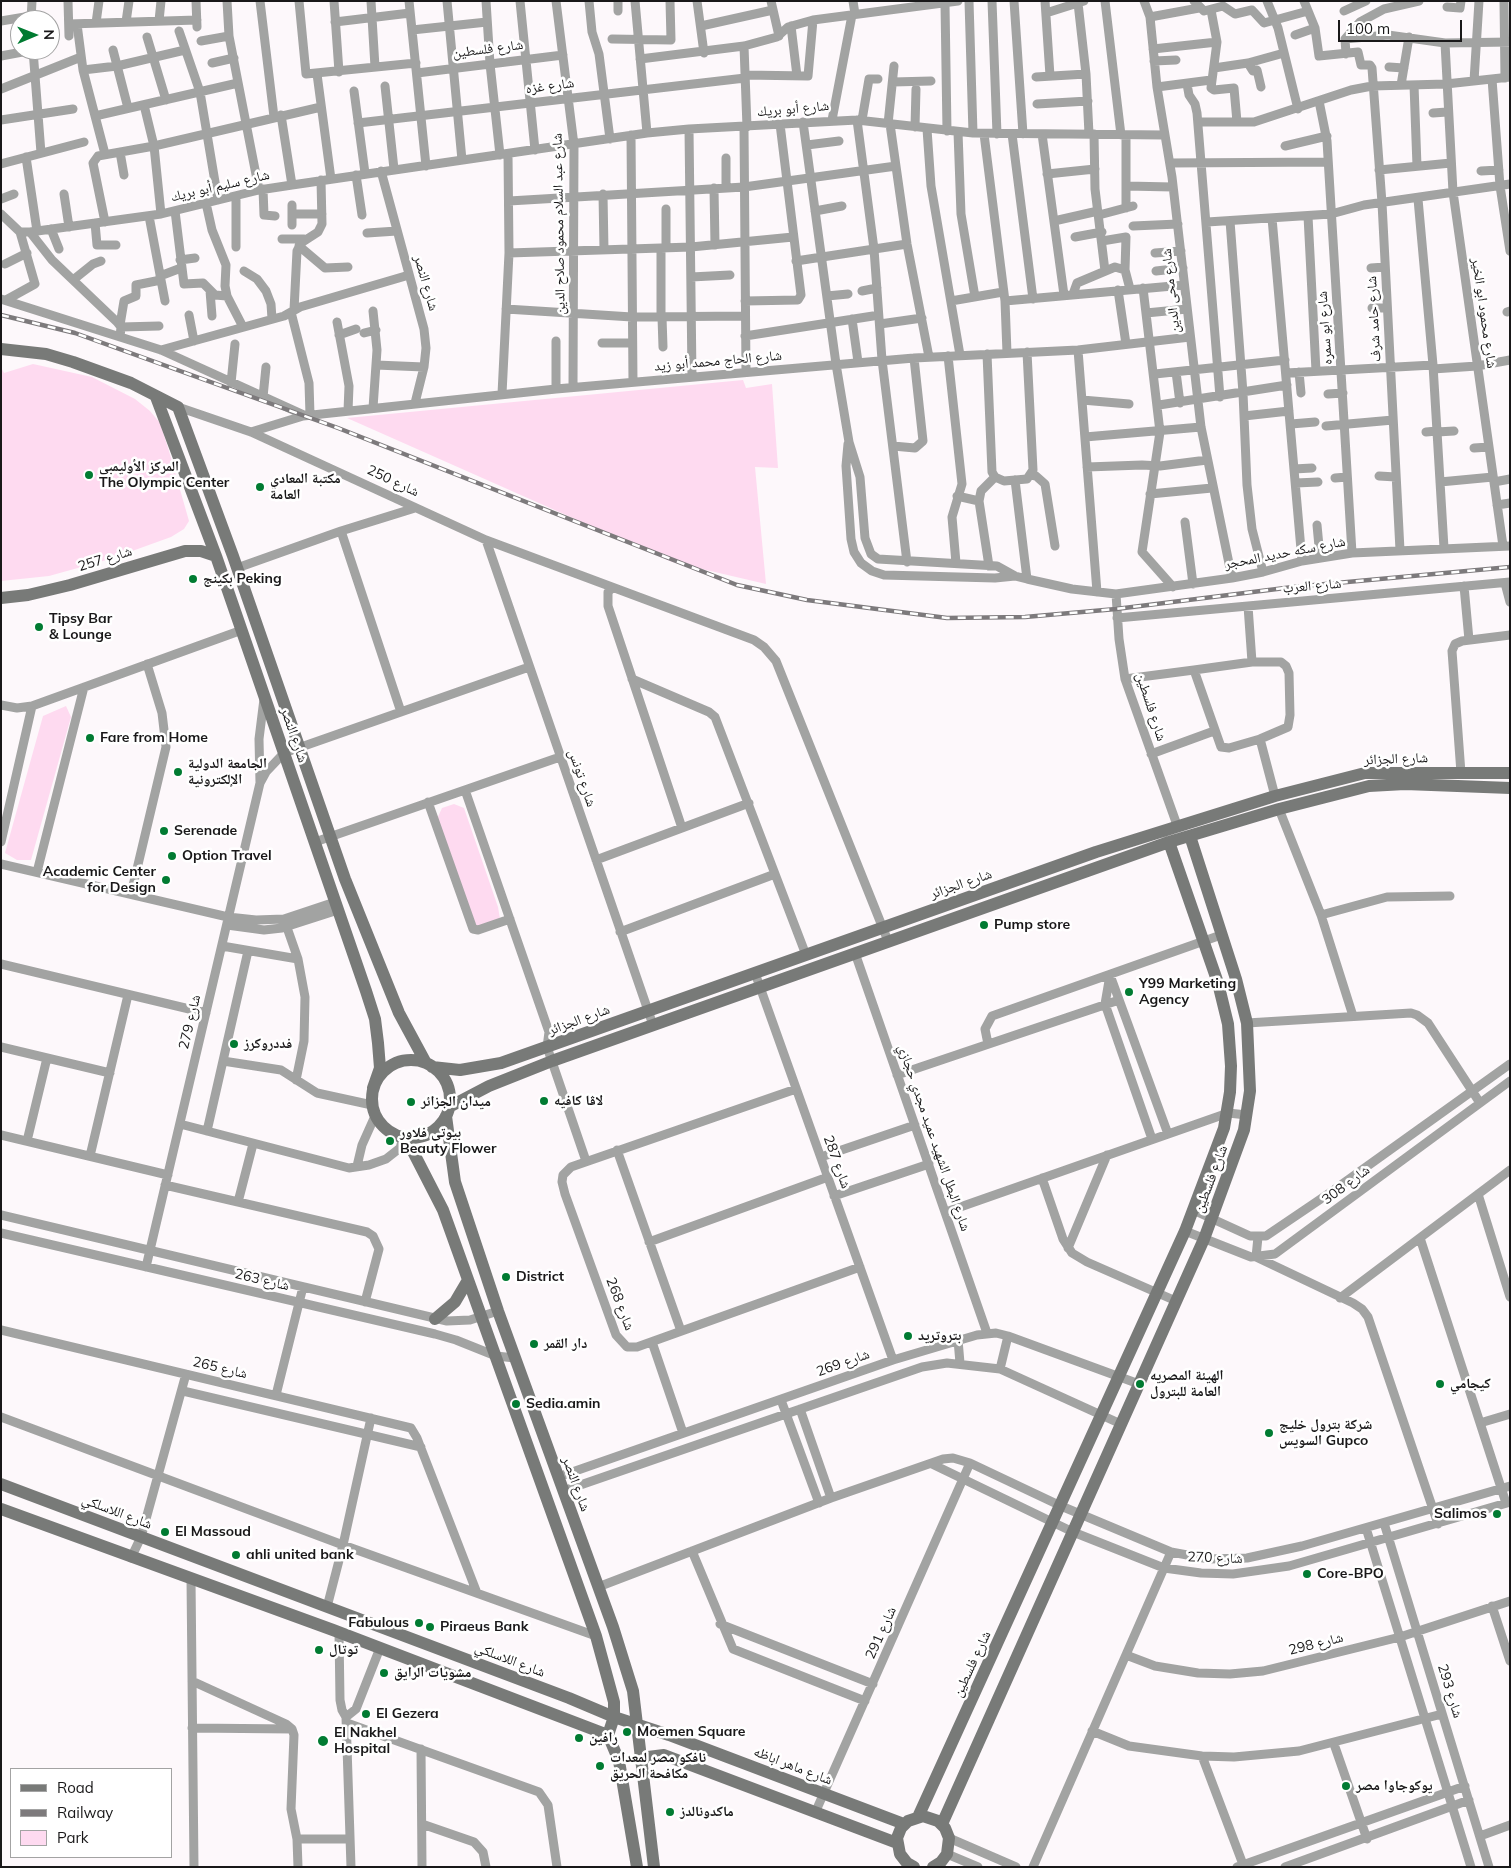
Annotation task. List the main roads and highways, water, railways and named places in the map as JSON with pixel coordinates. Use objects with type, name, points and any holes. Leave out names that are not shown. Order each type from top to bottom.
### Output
[{"type":"railway","points":[[1,315],[75,333],[338,428],[737,585],[807,600],[947,618],[1025,617],[1116,609],[1293,587],[1510,567]]},
{"type":"place","name":"المركز الأوليمبى The Olympic Center","points":[[89,475]]},
{"type":"place","name":"مكتبة المعادي العامة","points":[[260,487]]},
{"type":"place","name":"بكينج Peking","points":[[193,579]]},
{"type":"place","name":"Tipsy Bar & Lounge","points":[[39,627]]},
{"type":"place","name":"Fare from Home","points":[[90,738]]},
{"type":"place","name":"الجامعة الدولية الإلكترونية","points":[[178,772]]},
{"type":"place","name":"Serenade","points":[[164,831]]},
{"type":"place","name":"Option Travel","points":[[172,856]]},
{"type":"place","name":"Academic Center for Design","points":[[166,880]]},
{"type":"place","name":"Pump store","points":[[984,925]]},
{"type":"place","name":"Y99 Marketing Agency","points":[[1129,992]]},
{"type":"place","name":"فددروكرز","points":[[234,1044]]},
{"type":"place","name":"لاڤا كافيه","points":[[544,1101]]},
{"type":"place","name":"ميدان الجزائر","points":[[411,1102]]},
{"type":"place","name":"بيوتى فلاور Beauty Flower","points":[[390,1141]]},
{"type":"place","name":"District","points":[[506,1277]]},
{"type":"place","name":"بتروتريد","points":[[908,1336]]},
{"type":"place","name":"دار القمر","points":[[534,1344]]},
{"type":"place","name":"الهيئة المصريه العامة للبترول","points":[[1140,1384]]},
{"type":"place","name":"كيجامي","points":[[1440,1384]]},
{"type":"place","name":"Sedia.amin","points":[[516,1404]]},
{"type":"place","name":"شركة بترول خليج السويس Gupco","points":[[1269,1433]]},
{"type":"place","name":"Salimos","points":[[1497,1514]]},
{"type":"place","name":"El Massoud","points":[[165,1532]]},
{"type":"place","name":"ahli united bank","points":[[236,1555]]},
{"type":"place","name":"Core-BPO","points":[[1307,1574]]},
{"type":"place","name":"Fabulous","points":[[419,1623]]},
{"type":"place","name":"Piraeus Bank","points":[[430,1627]]},
{"type":"place","name":"توتال","points":[[319,1650]]},
{"type":"place","name":"مشويات الرايق","points":[[384,1673]]},
{"type":"place","name":"El Gezera","points":[[366,1714]]},
{"type":"place","name":"Moemen Square","points":[[627,1732]]},
{"type":"place","name":"رافين","points":[[579,1738]]},
{"type":"place","name":"El Nakhel Hospital","points":[[323,1741]]},
{"type":"place","name":"نافكو مصر لمعدات مكافحة الحريق","points":[[600,1766]]},
{"type":"place","name":"يوكوجاوا مصر","points":[[1346,1786]]},
{"type":"place","name":"ماكدونالدز","points":[[670,1812]]}]
